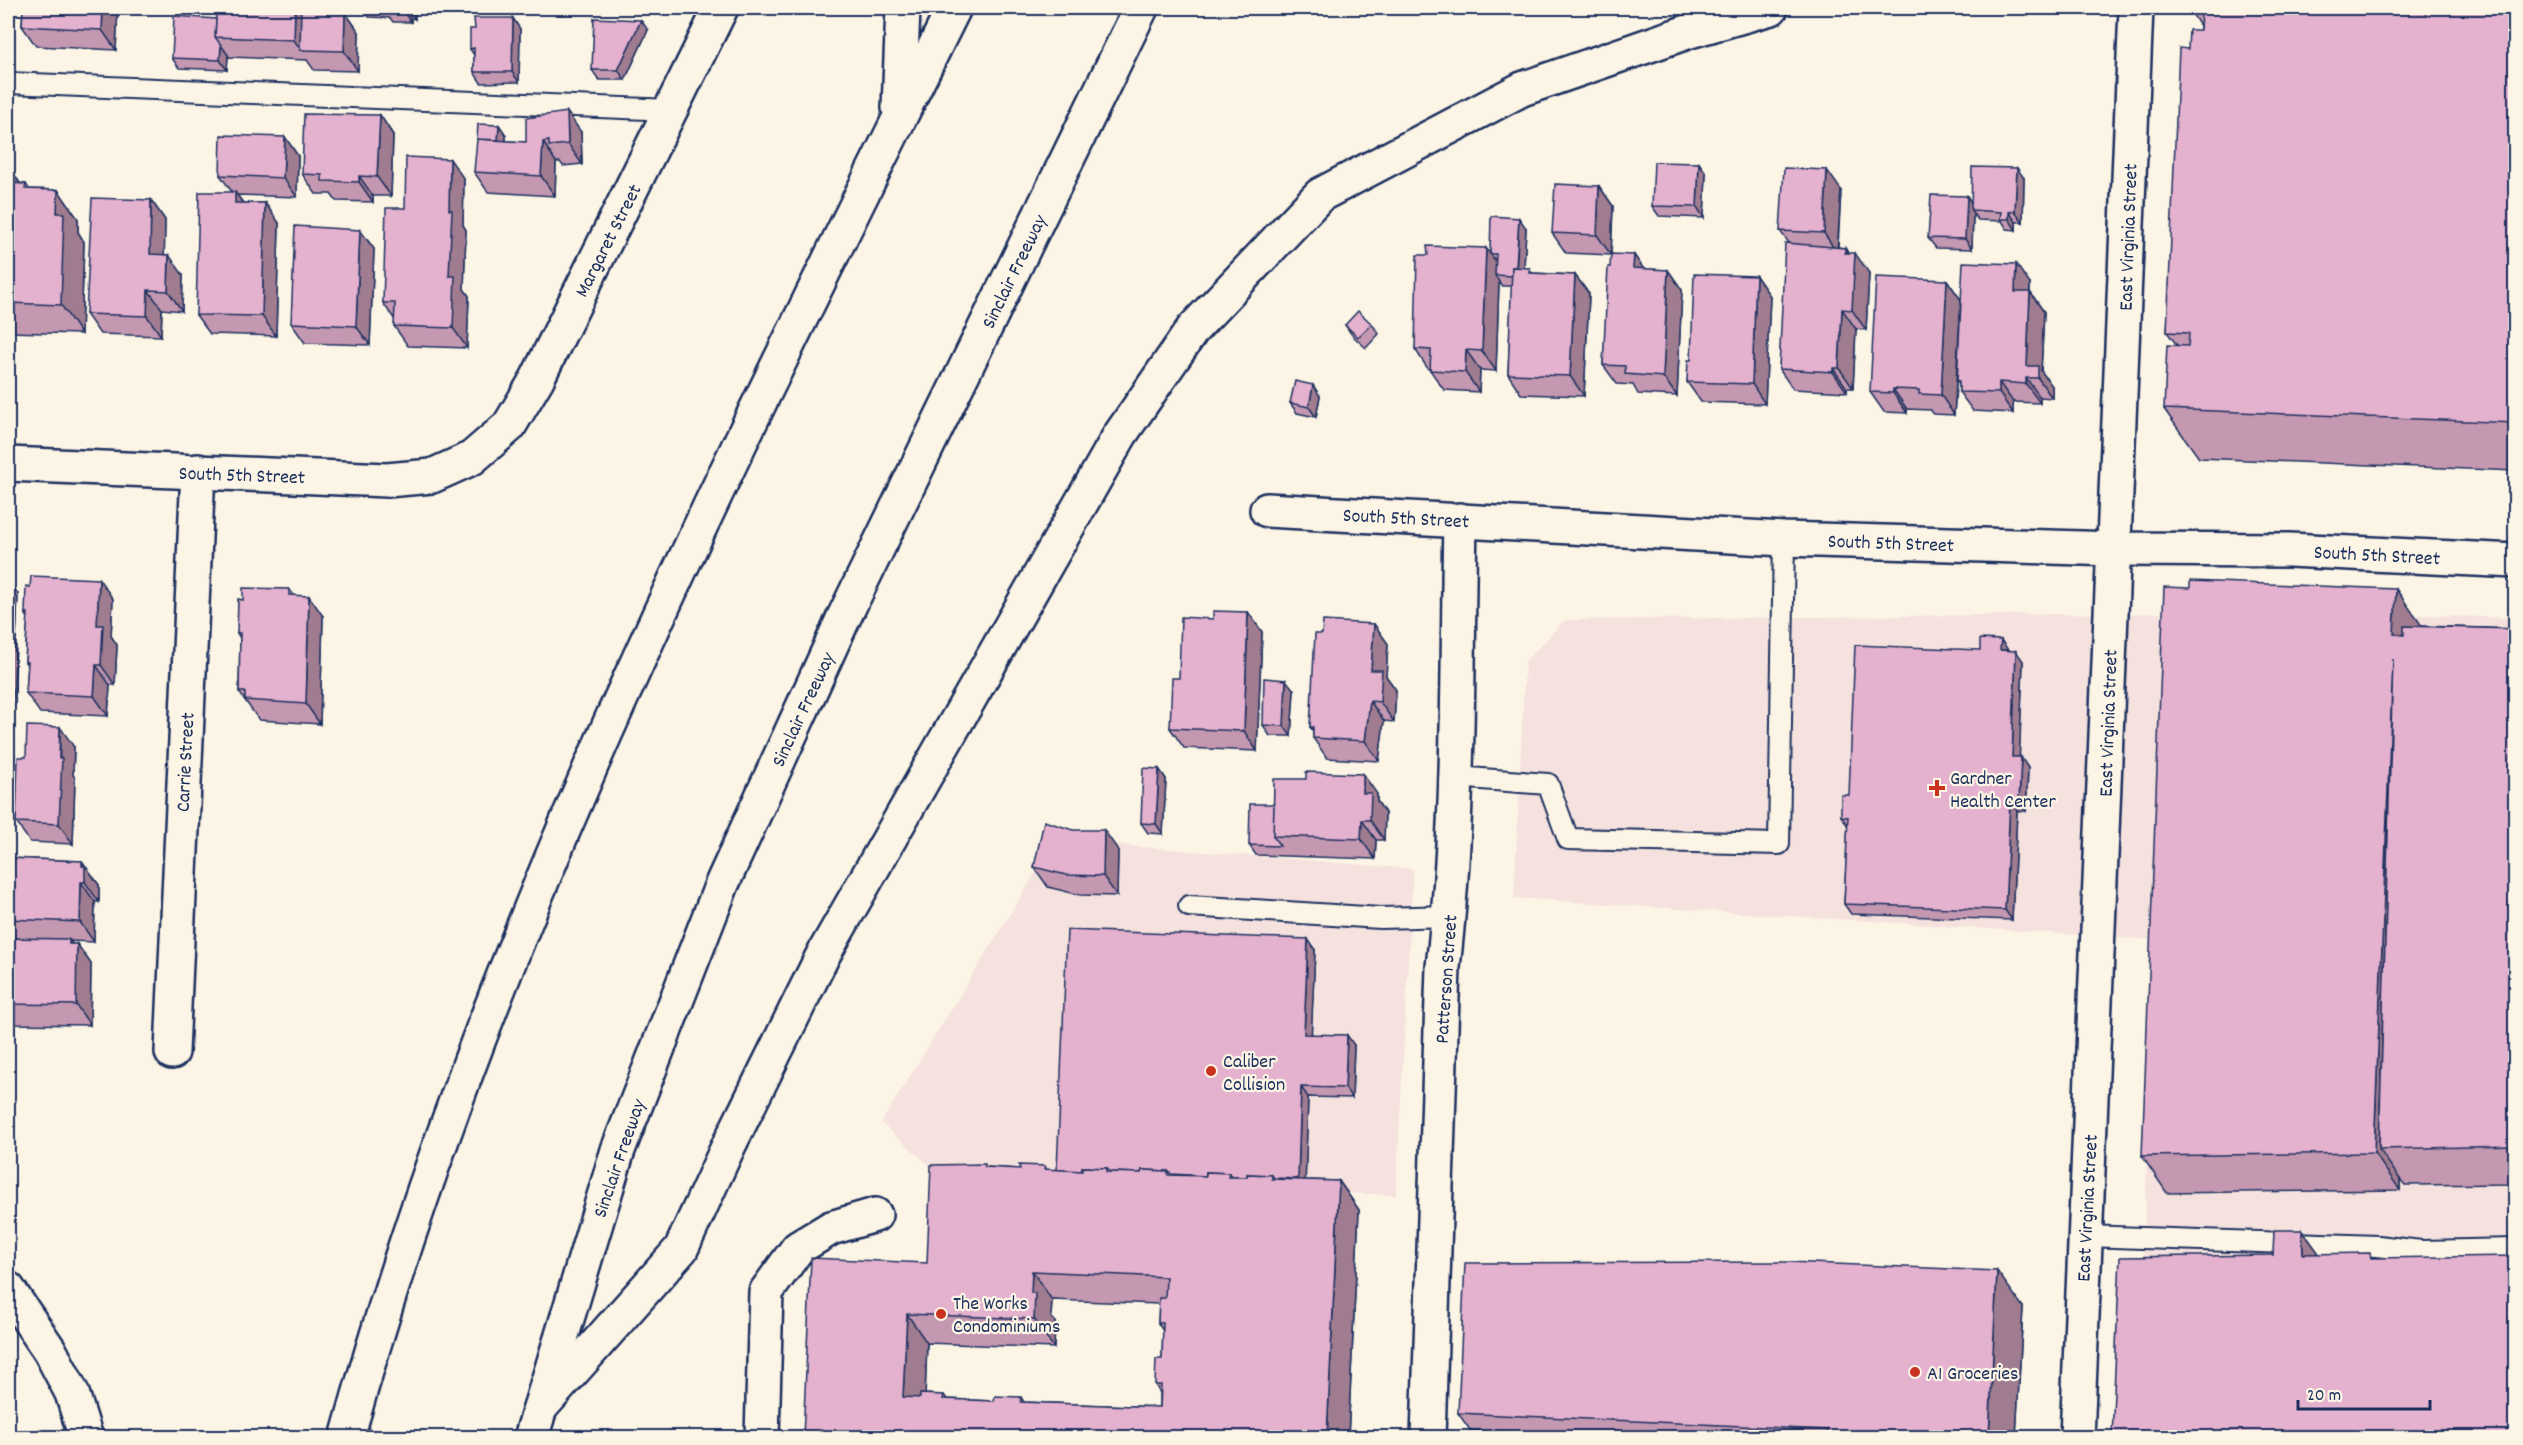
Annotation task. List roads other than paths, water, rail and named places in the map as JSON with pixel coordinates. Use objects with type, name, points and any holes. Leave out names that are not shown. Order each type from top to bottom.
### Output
[{"type":"main road","name":"Margaret Street","points":[[472,458],[509,426],[537,379],[721,8]]},
{"type":"main road","points":[[899,118],[903,8]]},
{"type":"main road","points":[[347,1437],[367,1364],[459,1087],[572,806],[690,543],[954,8]]},
{"type":"main road","name":"Sinclair Freeway","points":[[535,1423],[618,1150],[722,884],[844,617],[1141,8]]},
{"type":"main road","points":[[1690,31],[1744,8]]},
{"type":"main road","points":[[535,1423],[681,1249],[728,1147],[824,955],[1120,435],[1193,329],[1320,195],[1522,88],[1690,31],[1771,8]]},
{"type":"main road","name":"East Virginia Street","points":[[2077,1437],[2136,8]]},
{"type":"main road","name":"South 5th Street","points":[[8,464],[387,480],[432,476],[472,458]]},
{"type":"main road","name":"Carrie Street","points":[[172,1052],[198,471]]},
{"type":"main road","name":"South 5th Street","points":[[1267,510],[1784,539],[2115,549],[2289,550],[2516,561]]},
{"type":"main road","name":"Patterson Street","points":[[1428,1437],[1443,967],[1449,916],[1455,777],[1460,520]]},
{"type":"main road","points":[[762,1437],[766,1292],[798,1248],[831,1228],[875,1215]]},
{"type":"main road","points":[[8,1289],[50,1351],[72,1393],[86,1437]]},
{"type":"lane","points":[[8,83],[672,110]]},
{"type":"lane","points":[[1455,777],[1548,784],[1568,839],[1779,844],[1784,539]]},
{"type":"lane","points":[[1189,906],[1381,918],[1449,916]]},
{"type":"lane","points":[[2085,1236],[2378,1246],[2421,1251],[2516,1249]]},
{"type":"place","name":"Gardner Health Center","points":[[1937,788]]},
{"type":"place","name":"Caliber Collision","points":[[1211,1071]]},
{"type":"place","name":"The Works Condominiums","points":[[941,1314]]},
{"type":"place","name":"A1 Groceries","points":[[1915,1372]]}]
